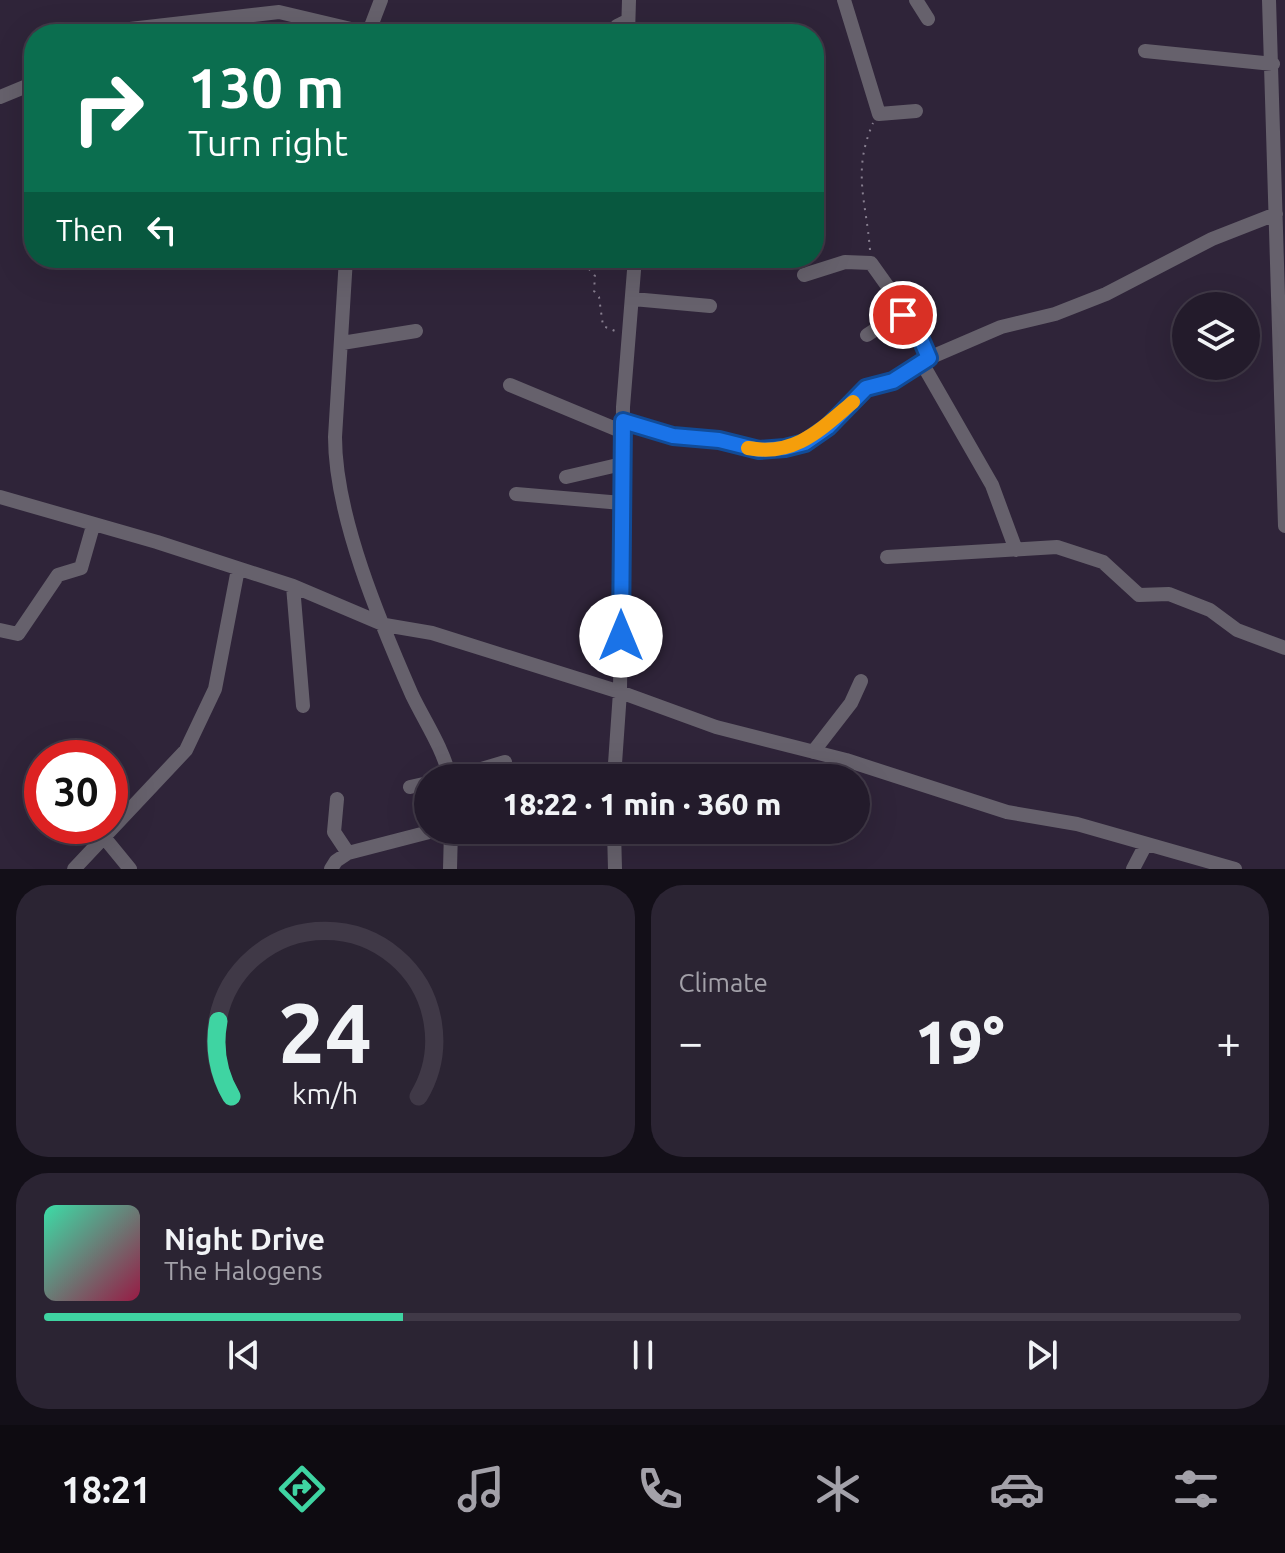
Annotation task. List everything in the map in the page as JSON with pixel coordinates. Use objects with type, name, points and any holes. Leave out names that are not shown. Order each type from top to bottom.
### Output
[{"type":"street","points":[[372,24],[381,0]]},
{"type":"street","points":[[628,24],[629,0]]},
{"type":"street","points":[[844,0],[879,114],[916,111]]},
{"type":"street","points":[[916,0],[928,19]]},
{"type":"street","points":[[1269,0],[1276,214],[1281,236],[1285,526]]},
{"type":"street","points":[[162,24],[278,6],[336,24]]},
{"type":"street","points":[[1145,51],[1273,64]]},
{"type":"street","points":[[0,97],[24,87]]},
{"type":"street","points":[[510,385],[623,427],[719,440],[759,450],[785,448],[805,443],[828,427],[866,388],[893,381],[926,361],[1001,327],[1055,314],[1106,294],[1212,239],[1276,214]]},
{"type":"street","points":[[804,275],[845,262],[871,263],[908,315],[926,361],[992,485],[1016,550]]},
{"type":"street","points":[[346,268],[335,467],[342,504],[385,625],[444,764]]},
{"type":"street","points":[[615,764],[620,692],[623,427],[635,268]]},
{"type":"street","points":[[633,299],[710,306]]},
{"type":"street","points":[[867,335],[896,316],[908,315]]},
{"type":"street","points":[[342,343],[416,331]]},
{"type":"street","points":[[566,477],[622,464]]},
{"type":"street","points":[[516,494],[622,503]]},
{"type":"street","points":[[0,497],[157,542],[293,586],[385,625],[432,633],[620,692],[716,727],[813,752],[1007,812],[1077,824],[1235,869]]},
{"type":"street","points":[[0,630],[18,634],[58,575],[81,568],[93,526]]},
{"type":"street","points":[[887,557],[1057,547],[1076,551],[1103,562],[1139,595],[1169,594],[1210,610],[1237,630],[1285,648]]},
{"type":"street","points":[[128,810],[186,750],[215,689],[238,569]]},
{"type":"street","points":[[293,586],[303,706]]},
{"type":"street","points":[[813,752],[851,703],[861,681]]},
{"type":"street","points":[[498,764],[505,762]]},
{"type":"street","points":[[410,787],[414,786]]},
{"type":"street","points":[[337,799],[334,832],[348,853]]},
{"type":"street","points":[[331,869],[348,853],[414,836]]},
{"type":"street","points":[[74,869],[96,844]]},
{"type":"street","points":[[110,844],[130,869]]},
{"type":"street","points":[[450,869],[451,844]]},
{"type":"street","points":[[614,844],[615,869]]},
{"type":"street","points":[[1133,869],[1146,844]]},
{"type":"path","points":[[871,263],[860,159],[878,111]]},
{"type":"path","points":[[588,268],[595,276],[594,291],[599,297],[603,326],[630,339]]},
{"type":"slow traffic","points":[[748,448],[785,448],[805,443],[828,427],[853,402]]},
{"type":"route","points":[[621,636],[623,421],[673,436],[719,440],[759,450],[805,443],[828,427],[866,388],[893,381],[929,358],[908,315],[903,315]]}]
